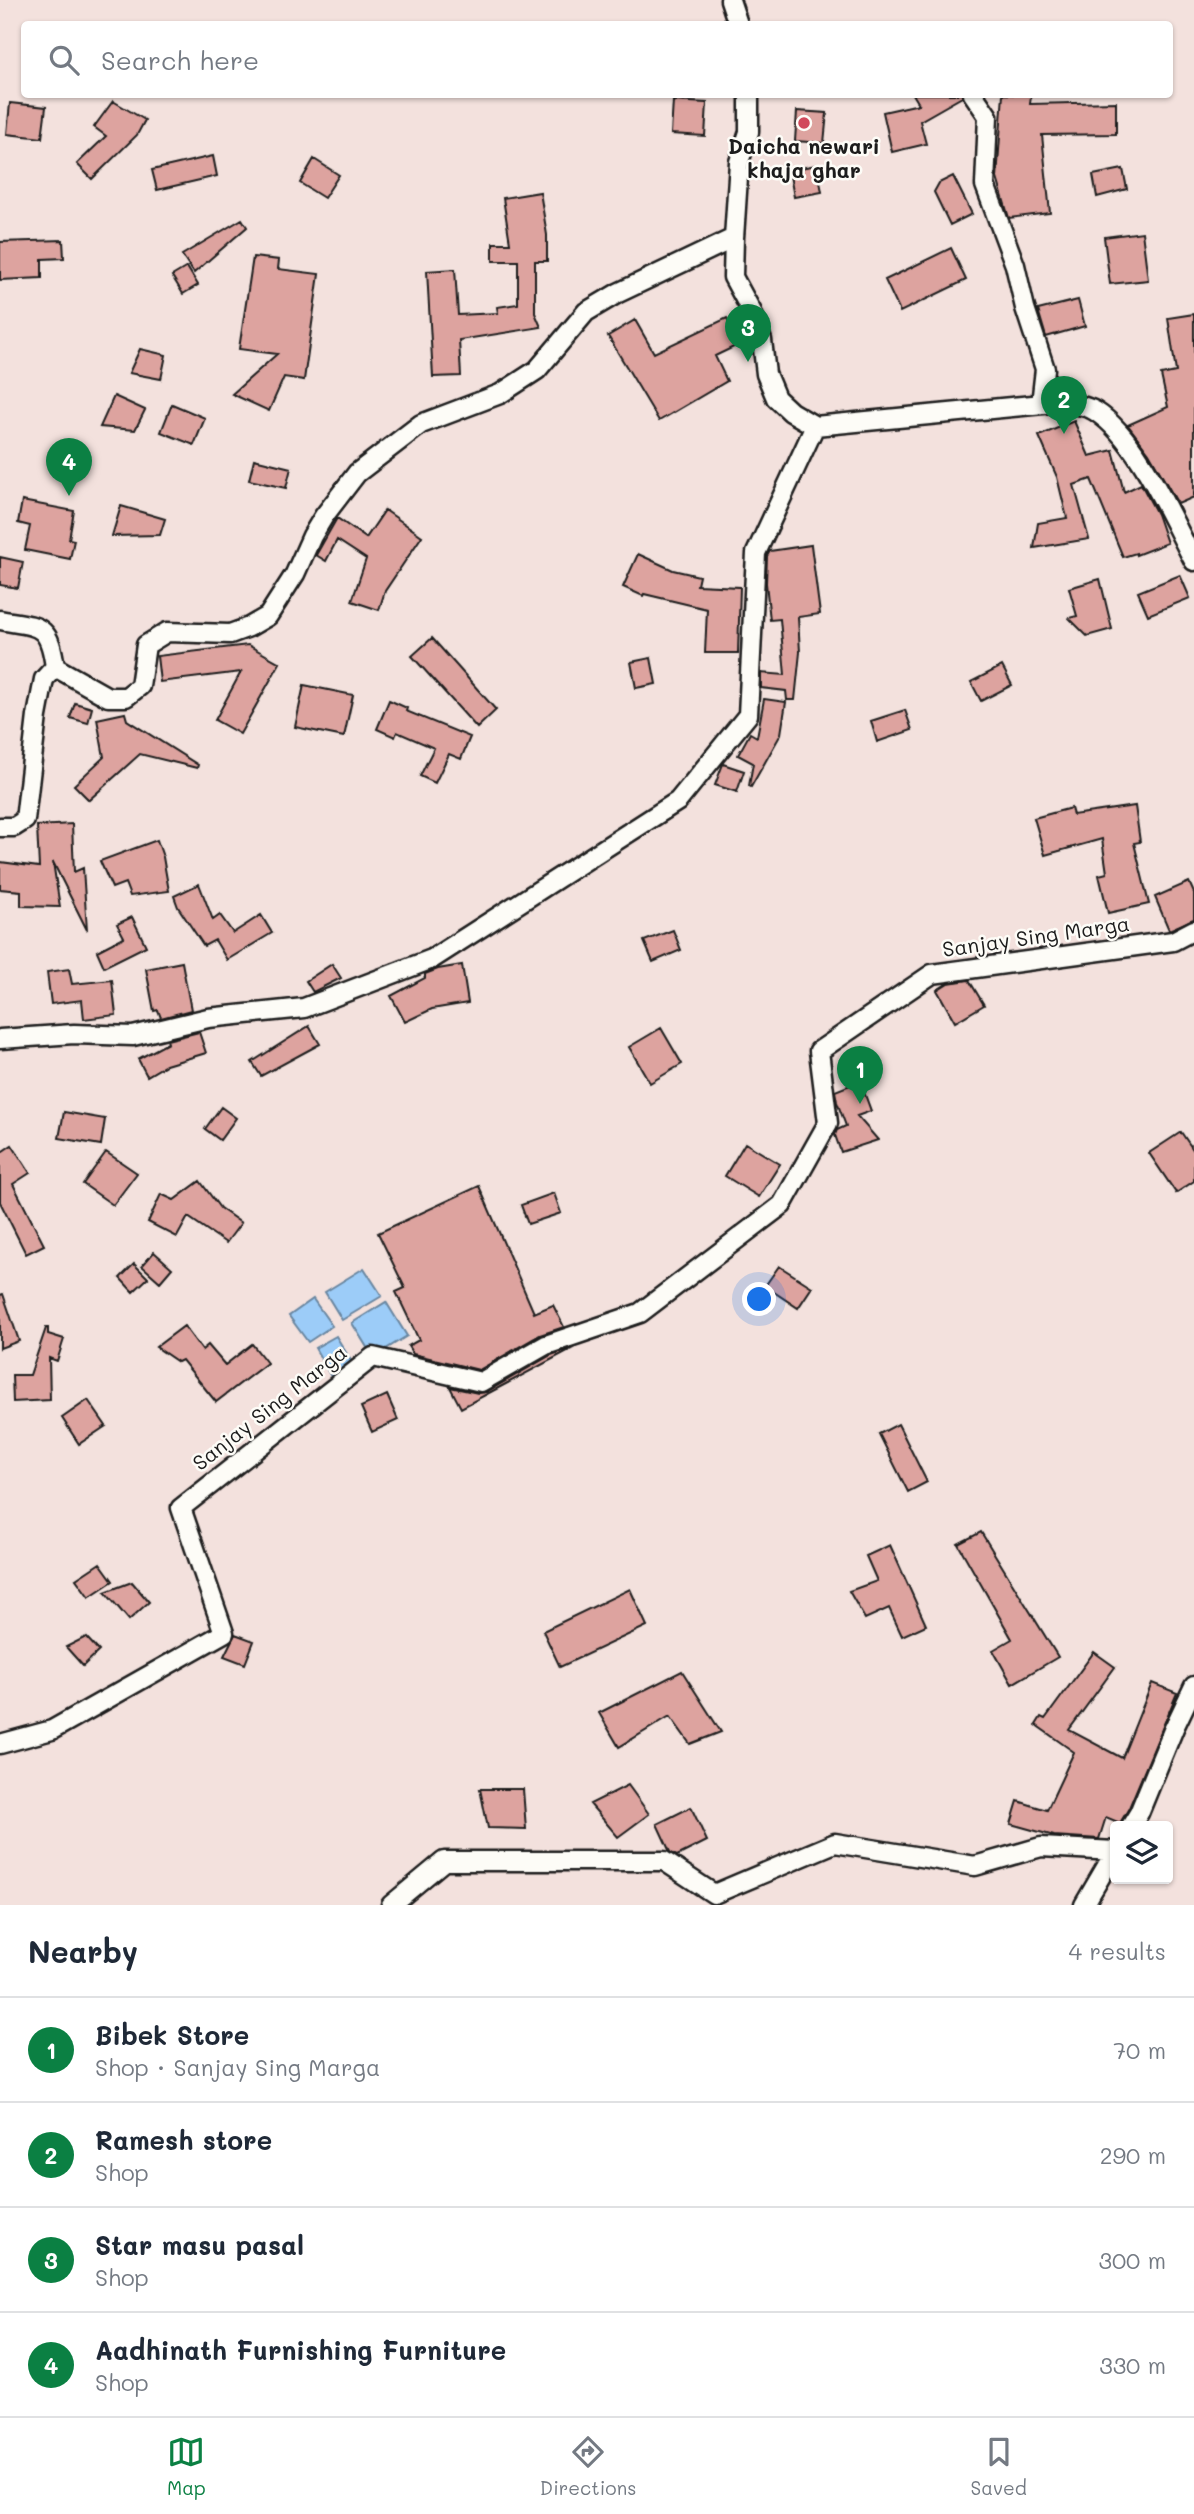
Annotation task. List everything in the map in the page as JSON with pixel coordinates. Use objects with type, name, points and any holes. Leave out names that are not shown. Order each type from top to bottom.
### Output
[{"type":"street","points":[[730,0],[737,21]]},
{"type":"street","points":[[749,98],[749,132],[738,162],[733,277],[752,312],[762,340],[766,374],[776,398],[791,412],[814,426],[1064,402],[1094,410],[1121,433],[1141,462],[1194,561]]},
{"type":"street","points":[[977,98],[988,116],[985,185],[1015,265],[1024,308],[1045,369],[1041,404]]},
{"type":"street","points":[[55,667],[108,697],[126,697],[139,686],[146,645],[167,632],[230,634],[249,627],[268,615],[295,574],[324,516],[357,473],[421,424],[500,394],[537,370],[586,312],[618,293],[734,238]]},
{"type":"street","points":[[0,1039],[74,1034],[134,1036],[208,1017],[304,1008],[432,959],[678,801],[748,715],[756,553],[814,426]]},
{"type":"street","points":[[0,621],[34,626],[44,632],[52,643],[55,667],[44,679],[25,820],[14,827],[0,827]]},
{"type":"street","name":"Sanjay Sing Marga","points":[[0,1744],[52,1730],[224,1633],[181,1508],[373,1357],[481,1382],[546,1345],[639,1313],[782,1205],[828,1123],[819,1051],[920,982],[932,974],[1173,941],[1194,930]]},
{"type":"street","points":[[1133,1821],[1194,1686]]},
{"type":"street","points":[[391,1905],[444,1861],[664,1861],[714,1894],[835,1843],[975,1866],[1041,1847],[1110,1852]]},
{"type":"street","points":[[1084,1905],[1110,1861]]},
{"type":"water","points":[[364,1268],[382,1296],[342,1320],[325,1292]]},
{"type":"water","points":[[313,1299],[332,1326],[308,1342],[289,1316]]},
{"type":"water","points":[[386,1302],[407,1336],[373,1357],[352,1323]]},
{"type":"water","points":[[336,1336],[356,1369],[334,1382],[315,1348]]},
{"type":"building","points":[[915,98],[960,98],[920,121],[926,144],[892,152],[883,112],[919,104]]},
{"type":"building","points":[[1003,98],[1031,98],[1030,104],[1116,102],[1116,134],[1042,135],[1050,213],[1009,218],[997,178]]},
{"type":"building","points":[[113,101],[145,120],[137,135],[92,179],[77,164],[106,136],[94,127]]},
{"type":"building","points":[[673,101],[707,103],[705,136],[671,134]]},
{"type":"building","points":[[10,103],[46,107],[42,138],[7,134]]},
{"type":"building","points":[[797,111],[827,113],[824,143],[795,141]]},
{"type":"building","points":[[213,156],[217,176],[157,190],[152,170]]},
{"type":"building","points":[[314,159],[339,175],[324,198],[300,183]]},
{"type":"building","points":[[817,165],[822,192],[794,197],[789,170]]},
{"type":"building","points":[[1123,169],[1127,189],[1097,197],[1093,175]]},
{"type":"building","points":[[953,176],[972,214],[950,225],[934,192],[939,183]]},
{"type":"building","points":[[540,192],[547,235],[547,261],[535,261],[535,313],[541,327],[459,340],[461,376],[433,377],[427,271],[455,269],[458,315],[498,313],[497,307],[518,304],[518,261],[493,261],[493,243],[510,243],[503,198]]},
{"type":"building","points":[[242,219],[247,227],[194,273],[182,255]]},
{"type":"building","points":[[1142,232],[1148,280],[1110,284],[1104,237]]},
{"type":"building","points":[[63,240],[64,258],[42,259],[42,278],[0,280],[0,242]]},
{"type":"building","points":[[951,248],[966,280],[900,312],[885,280]]},
{"type":"building","points":[[253,257],[279,260],[278,269],[319,274],[304,380],[284,377],[269,411],[232,394],[277,354],[239,349]]},
{"type":"building","points":[[187,267],[198,285],[183,294],[172,276]]},
{"type":"building","points":[[1078,300],[1085,326],[1046,337],[1038,310]]},
{"type":"building","points":[[1194,314],[1194,497],[1178,504],[1149,453],[1128,425],[1168,407],[1161,375],[1176,372],[1168,318]]},
{"type":"building","points":[[727,318],[740,344],[715,356],[727,381],[659,421],[608,336],[635,320],[654,353]]},
{"type":"building","points":[[140,349],[166,355],[161,379],[129,373]]},
{"type":"building","points":[[114,396],[145,410],[135,430],[100,427]]},
{"type":"building","points":[[172,404],[205,418],[194,445],[161,432]]},
{"type":"building","points":[[1074,421],[1089,456],[1113,450],[1124,492],[1141,484],[1157,514],[1167,543],[1123,557],[1091,479],[1074,485],[1089,539],[1034,548],[1038,523],[1067,518],[1057,477],[1039,436]]},
{"type":"building","points":[[254,459],[291,468],[286,488],[249,480]]},
{"type":"building","points":[[22,501],[74,511],[69,539],[74,540],[70,559],[25,550],[30,526],[18,523]]},
{"type":"building","points":[[121,506],[165,519],[160,535],[112,536]]},
{"type":"building","points":[[385,510],[422,536],[385,591],[379,610],[352,601],[366,559],[337,540],[326,561],[316,555],[337,518],[366,538]]},
{"type":"building","points":[[811,545],[820,614],[798,617],[800,652],[795,700],[787,700],[786,691],[761,688],[761,673],[785,675],[780,619],[770,620],[766,583],[767,556],[770,551]]},
{"type":"building","points":[[638,554],[673,570],[699,576],[697,585],[740,587],[738,653],[705,653],[707,609],[644,594],[643,596],[623,587]]},
{"type":"building","points":[[0,557],[23,562],[18,588],[0,585]]},
{"type":"building","points":[[1180,575],[1190,598],[1148,615],[1138,592]]},
{"type":"building","points":[[1100,579],[1112,629],[1087,636],[1069,618],[1077,616],[1069,588]]},
{"type":"building","points":[[432,638],[496,710],[477,728],[412,656]]},
{"type":"building","points":[[248,645],[280,663],[240,734],[215,720],[241,672],[160,682],[157,656]]},
{"type":"building","points":[[651,658],[656,684],[636,688],[631,662]]},
{"type":"building","points":[[1002,666],[1012,685],[981,701],[971,682]]},
{"type":"building","points":[[304,685],[353,695],[344,737],[295,727]]},
{"type":"building","points":[[764,699],[786,702],[781,734],[751,787],[753,763],[738,755],[750,733],[757,737]]},
{"type":"building","points":[[389,700],[407,708],[406,711],[470,737],[461,759],[449,754],[435,783],[420,776],[434,748],[397,732],[395,737],[377,729]]},
{"type":"building","points":[[75,703],[92,708],[88,723],[70,718]]},
{"type":"building","points":[[905,710],[912,730],[877,742],[871,721]]},
{"type":"building","points":[[125,713],[127,720],[198,765],[197,768],[140,754],[89,800],[74,785],[104,757],[97,719]]},
{"type":"building","points":[[723,764],[744,771],[737,792],[715,785]]},
{"type":"building","points":[[1135,806],[1140,842],[1134,843],[1149,904],[1108,913],[1099,875],[1107,873],[1102,839],[1045,855],[1034,818],[1071,808],[1073,815]]},
{"type":"building","points":[[72,824],[74,872],[83,868],[87,930],[53,862],[60,907],[21,906],[21,891],[0,889],[0,862],[39,867],[37,826]]},
{"type":"building","points":[[157,840],[169,891],[130,896],[125,883],[112,888],[100,861]]},
{"type":"building","points":[[1189,882],[1194,893],[1194,919],[1169,930],[1155,897]]},
{"type":"building","points":[[199,884],[213,920],[220,915],[233,933],[261,915],[272,933],[227,960],[215,940],[204,946],[178,907],[174,896]]},
{"type":"building","points":[[132,917],[146,946],[104,967],[97,951],[124,937],[117,924]]},
{"type":"building","points":[[673,930],[681,950],[653,962],[644,941]]},
{"type":"building","points":[[182,962],[191,1010],[161,1018],[158,1010],[154,1011],[146,969]]},
{"type":"building","points":[[332,964],[341,978],[313,992],[306,981]]},
{"type":"building","points":[[462,965],[468,1003],[432,1009],[405,1022],[391,996],[425,978],[425,974]]},
{"type":"building","points":[[69,969],[72,984],[112,980],[116,1015],[84,1019],[82,1000],[51,1004],[47,972]]},
{"type":"building","points":[[969,980],[984,1005],[955,1022],[937,990],[948,983]]},
{"type":"building","points":[[309,1026],[320,1044],[261,1076],[252,1062]]},
{"type":"building","points":[[661,1028],[682,1064],[650,1083],[629,1047]]},
{"type":"building","points":[[199,1032],[206,1053],[166,1065],[147,1076],[138,1059],[168,1043],[167,1040]]},
{"type":"building","points":[[860,1081],[871,1111],[857,1116],[878,1140],[841,1152],[835,1135],[837,1130],[846,1126],[835,1091]]},
{"type":"building","points":[[221,1107],[236,1118],[220,1140],[205,1129]]},
{"type":"building","points":[[64,1112],[105,1119],[101,1145],[59,1138]]},
{"type":"building","points":[[1181,1132],[1194,1151],[1194,1181],[1176,1193],[1149,1153]]},
{"type":"building","points":[[745,1143],[780,1164],[759,1197],[725,1176]]},
{"type":"building","points":[[12,1145],[30,1173],[13,1184],[44,1245],[26,1254],[0,1202],[0,1153]]},
{"type":"building","points":[[106,1152],[137,1173],[113,1205],[83,1184]]},
{"type":"building","points":[[200,1181],[220,1208],[241,1223],[226,1243],[188,1217],[177,1237],[148,1222],[161,1194],[174,1200]]},
{"type":"building","points":[[479,1186],[534,1313],[553,1305],[564,1327],[540,1335],[479,1370],[413,1354],[408,1346],[419,1340],[396,1292],[405,1288],[378,1233]]},
{"type":"building","points":[[554,1193],[561,1213],[528,1224],[521,1205]]},
{"type":"building","points":[[154,1252],[172,1268],[160,1282],[142,1266]]},
{"type":"building","points":[[134,1264],[148,1278],[133,1292],[120,1278]]},
{"type":"building","points":[[779,1266],[812,1287],[798,1308],[765,1286]]},
{"type":"building","points":[[3,1294],[19,1341],[0,1348],[0,1295]]},
{"type":"building","points":[[184,1326],[202,1350],[208,1345],[225,1365],[252,1344],[267,1363],[216,1402],[182,1360],[178,1362],[156,1347]]},
{"type":"building","points":[[46,1328],[48,1334],[64,1339],[57,1361],[49,1358],[50,1400],[13,1402],[12,1375],[30,1375]]},
{"type":"building","points":[[575,1347],[461,1408],[450,1387],[486,1392],[551,1355]]},
{"type":"building","points":[[387,1395],[398,1420],[372,1432],[361,1407]]},
{"type":"building","points":[[88,1400],[106,1426],[79,1444],[62,1418]]},
{"type":"building","points":[[898,1424],[927,1482],[908,1492],[879,1434]]},
{"type":"building","points":[[981,1532],[1058,1657],[1012,1684],[993,1650],[1012,1639],[958,1544]]},
{"type":"building","points":[[890,1545],[926,1625],[902,1636],[889,1608],[865,1619],[849,1591],[877,1581],[866,1556]]},
{"type":"building","points":[[100,1563],[113,1581],[89,1597],[76,1579]]},
{"type":"building","points":[[132,1582],[149,1602],[129,1620],[105,1592]]},
{"type":"building","points":[[630,1589],[647,1626],[560,1667],[543,1631]]},
{"type":"building","points":[[235,1634],[254,1641],[245,1664],[224,1656]]},
{"type":"building","points":[[86,1637],[99,1651],[83,1666],[66,1647]]},
{"type":"building","points":[[1094,1652],[1115,1667],[1069,1730],[1122,1758],[1152,1683],[1177,1693],[1129,1808],[1121,1821],[1106,1817],[1099,1839],[1054,1836],[1011,1824],[1018,1801],[1047,1810],[1074,1752],[1036,1725],[1041,1717],[1045,1719]]},
{"type":"building","points":[[682,1671],[721,1732],[690,1744],[670,1716],[619,1747],[599,1713]]},
{"type":"building","points":[[628,1785],[649,1814],[618,1837],[590,1804]]},
{"type":"building","points":[[480,1789],[523,1789],[526,1829],[488,1828]]},
{"type":"building","points":[[691,1807],[707,1841],[677,1856],[670,1852],[657,1824]]},
{"type":"place","name":"Daicha newari khaja ghar","points":[[804,123]]},
{"type":"place","name":"Star masu pasal","points":[[748,362]]},
{"type":"place","name":"Ramesh store","points":[[1064,434]]},
{"type":"place","name":"Aadhinath Furnishing Furniture","points":[[69,496]]},
{"type":"place","name":"Bibek Store","points":[[860,1104]]}]
